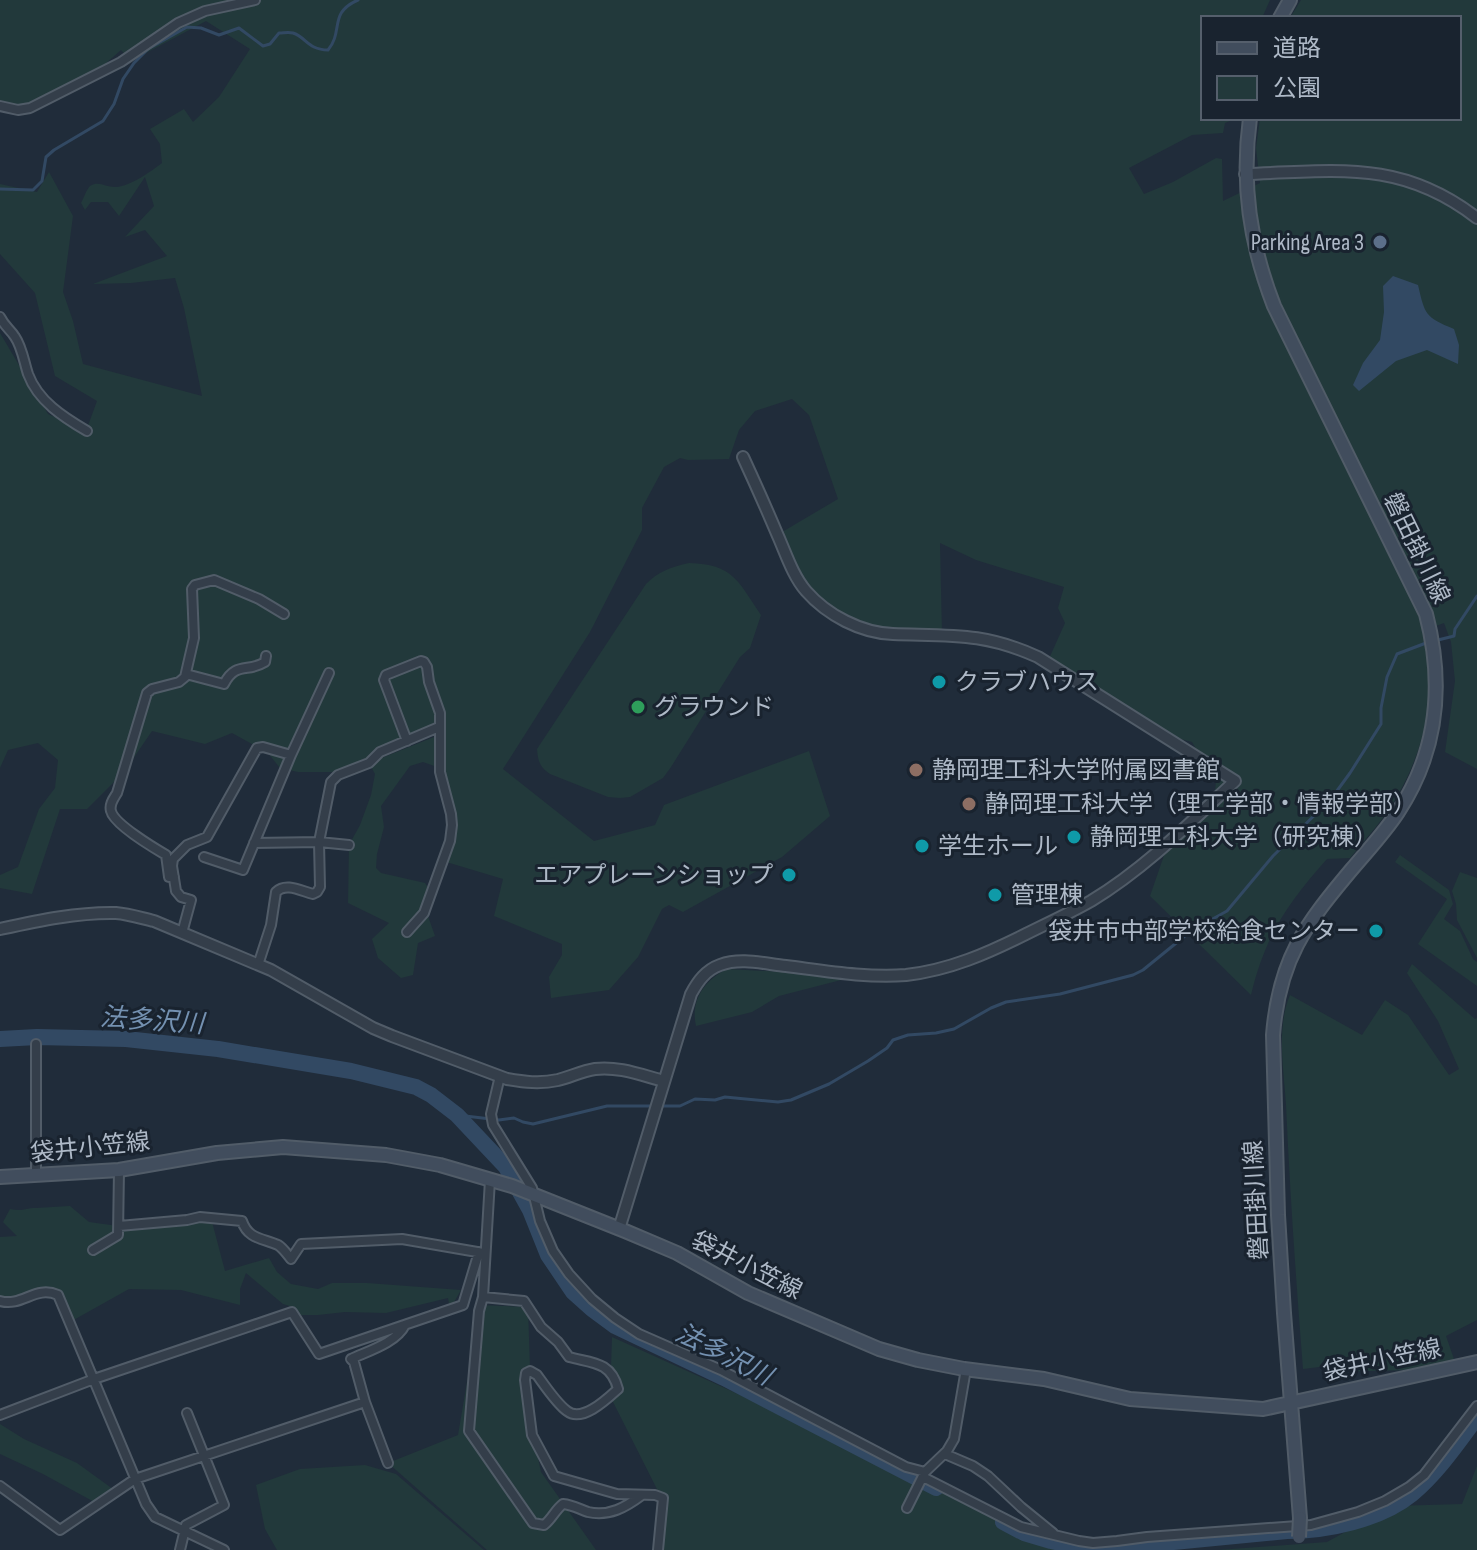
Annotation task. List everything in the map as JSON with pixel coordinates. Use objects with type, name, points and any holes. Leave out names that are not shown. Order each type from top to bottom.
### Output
[{"type":"main road","name":"磐田掛川線","points":[[1250,120],[1246,196],[1265,285],[1426,614],[1436,670],[1437,701],[1431,738],[1417,777],[1397,814],[1303,931],[1279,989],[1273,1035],[1275,1123],[1284,1313],[1300,1518],[1299,1544]]},
{"type":"main road","name":"袋井小笠線","points":[[0,1177],[119,1170],[217,1153],[283,1147],[386,1155],[440,1165],[512,1186],[677,1253],[748,1293],[879,1349],[918,1360],[1044,1379],[1130,1399],[1263,1409],[1477,1362]]},
{"type":"street","points":[[0,106],[18,110],[30,108],[121,62],[178,23],[205,11],[255,0]]},
{"type":"street","points":[[1245,174],[1343,171],[1383,174],[1426,187],[1477,218]]},
{"type":"street","points":[[0,317],[15,337],[29,378],[38,392],[57,413],[87,431]]},
{"type":"street","points":[[619,1229],[691,994],[697,982],[717,966],[741,961],[884,975],[926,972],[962,963],[993,951],[1091,901],[1132,872],[1235,781],[1038,657],[1020,649],[965,635],[871,631],[826,610],[800,581],[743,457]]},
{"type":"street","points":[[174,877],[169,877],[166,855],[143,842],[117,820],[110,809],[147,693],[185,677],[194,638],[192,589],[195,585],[214,580],[259,599],[284,614]]},
{"type":"street","points":[[186,674],[224,684],[235,670],[261,666],[266,656]]},
{"type":"street","points":[[407,741],[384,680],[386,675],[421,661],[427,667],[440,713],[440,772],[451,814],[450,841],[424,913],[407,932]]},
{"type":"street","points":[[204,857],[243,870],[329,673]]},
{"type":"street","points":[[258,965],[271,925],[276,892],[285,887],[313,894],[320,887],[319,842],[333,779],[369,763],[380,752],[439,727]]},
{"type":"street","points":[[182,933],[191,900],[181,897],[176,891],[173,859],[187,845],[207,837],[257,748],[291,755]]},
{"type":"street","points":[[254,843],[349,845]]},
{"type":"street","points":[[0,929],[92,914],[117,913],[154,921],[284,977],[373,1028],[500,1076],[523,1082],[542,1082],[606,1068],[664,1081]]},
{"type":"street","points":[[36,1044],[36,1175]]},
{"type":"street","points":[[500,1076],[491,1114],[493,1125],[532,1188],[540,1221],[553,1251],[592,1299],[639,1334],[721,1370],[1016,1525],[1093,1543],[1311,1525],[1358,1512],[1409,1487],[1424,1475],[1477,1406]]},
{"type":"street","points":[[93,1250],[118,1235],[119,1170]]},
{"type":"street","points":[[490,1180],[482,1253],[483,1297],[479,1311],[469,1431],[533,1523],[544,1525],[563,1504],[572,1504],[589,1512],[611,1512],[625,1508],[642,1495]]},
{"type":"street","points":[[119,1226],[200,1217],[242,1221],[245,1230],[253,1237],[281,1247],[291,1259],[301,1244],[402,1239],[482,1253]]},
{"type":"street","points":[[0,1415],[94,1379],[292,1312],[319,1354],[463,1305],[482,1253]]},
{"type":"street","points":[[0,1301],[15,1302],[42,1291],[58,1295],[146,1504],[155,1517],[224,1550]]},
{"type":"street","points":[[483,1297],[524,1301],[541,1327],[569,1357],[593,1361],[605,1367],[615,1378],[618,1389],[598,1406],[576,1415],[568,1413],[537,1375],[530,1371],[526,1373],[532,1435],[554,1476],[617,1494],[663,1498],[658,1550]]},
{"type":"street","points":[[388,1463],[351,1359],[389,1340],[405,1325]]},
{"type":"street","points":[[907,1508],[924,1474],[945,1454],[954,1439],[966,1369]]},
{"type":"street","points":[[0,1486],[60,1530],[135,1479],[365,1402]]},
{"type":"street","points":[[180,1550],[186,1525],[224,1505],[187,1413]]},
{"type":"street","points":[[945,1454],[988,1476],[1055,1534]]},
{"type":"street","points":[[1016,1525],[1018,1504]]},
{"type":"green space","points":[[0,0],[1270,0],[1263,16],[1201,16],[1201,120],[1230,120],[1225,123],[1223,133],[1192,135],[1129,168],[1144,194],[1216,158],[1222,159],[1223,201],[1260,183],[1256,148],[1260,120],[1461,120],[1461,16],[1291,16],[1301,0],[1477,0],[1477,769],[1445,752],[1455,681],[1451,642],[1444,623],[1425,630],[1430,673],[1427,714],[1417,754],[1399,793],[1350,858],[1327,859],[1289,906],[1263,955],[1251,995],[1150,896],[1169,841],[1215,793],[1216,779],[1192,742],[1158,733],[1047,663],[1065,623],[1058,608],[1064,587],[976,560],[940,543],[942,634],[871,631],[816,601],[777,535],[838,499],[809,415],[792,399],[755,411],[739,430],[729,459],[680,458],[664,467],[642,508],[642,530],[590,632],[503,769],[594,841],[655,825],[664,805],[809,751],[830,816],[782,857],[683,912],[669,905],[662,909],[638,957],[609,990],[551,998],[549,977],[562,955],[562,944],[494,916],[503,879],[443,861],[452,825],[440,768],[423,762],[410,766],[381,806],[384,827],[376,868],[381,873],[425,883],[431,892],[428,916],[435,936],[418,943],[413,975],[401,978],[378,958],[372,939],[389,923],[348,903],[349,845],[371,795],[375,774],[369,763],[439,735],[439,727],[338,775],[280,768],[268,753],[232,733],[205,744],[152,731],[124,772],[87,809],[60,809],[32,894],[0,888],[0,875],[18,867],[39,809],[55,788],[58,760],[38,743],[8,750],[0,768],[0,333],[48,414],[86,431],[97,401],[55,376],[35,293],[0,254],[0,184],[37,192],[49,172],[73,216],[63,292],[83,364],[202,396],[175,278],[93,284],[167,256],[145,230],[125,237],[154,206],[145,177],[119,216],[108,202],[91,202],[85,210],[81,203],[90,186],[122,186],[162,163],[160,144],[150,129],[184,109],[193,122],[219,97],[250,49],[206,21],[131,61],[121,50],[105,64],[30,108],[0,106]]},
{"type":"green space","name":"グラウンド","points":[[689,563],[716,567],[740,584],[761,615],[750,648],[740,657],[663,778],[630,797],[620,798],[608,797],[550,774],[540,764],[537,749],[646,584],[666,570]]},
{"type":"green space","points":[[1400,855],[1449,890],[1453,904],[1444,919],[1460,931],[1477,962],[1477,986],[1418,944],[1447,899],[1395,862]]},
{"type":"green space","points":[[1460,872],[1477,878],[1477,958],[1457,920],[1452,891]]},
{"type":"green space","points":[[1412,964],[1477,1018],[1477,1320],[1446,1336],[1455,1362],[1410,1370],[1331,1372],[1327,1366],[1303,1369],[1282,1050],[1286,1008],[1290,995],[1362,1035],[1385,1000],[1408,1015],[1449,1075],[1459,1069],[1438,1021],[1407,973]]},
{"type":"green space","points":[[727,969],[805,973],[845,979],[779,996],[752,1012],[696,1026],[697,999],[712,979]]},
{"type":"green space","points":[[70,1206],[89,1222],[118,1226],[211,1218],[225,1271],[269,1258],[277,1272],[291,1284],[318,1289],[332,1283],[367,1283],[461,1290],[450,1309],[448,1298],[386,1313],[294,1315],[300,1311],[294,1314],[293,1307],[283,1304],[246,1273],[240,1289],[240,1305],[181,1290],[129,1289],[70,1322],[58,1295],[37,1289],[17,1302],[0,1300],[0,1237],[17,1236],[3,1222],[10,1209]]},
{"type":"green space","points":[[480,1305],[528,1307],[532,1430],[541,1472],[596,1550],[487,1550],[388,1463],[458,1435]]},
{"type":"green space","points":[[612,1337],[866,1452],[1021,1527],[1103,1548],[1160,1550],[657,1550],[664,1503],[610,1396]]},
{"type":"green space","points":[[0,1424],[24,1439],[77,1463],[117,1492],[98,1504],[0,1454]]},
{"type":"green space","points":[[365,1465],[396,1474],[484,1550],[277,1550],[265,1529],[256,1485],[300,1469]]},
{"type":"green space","points":[[1477,1466],[1477,1550],[1218,1550],[1327,1542],[1393,1506],[1462,1504]]},
{"type":"water","points":[[1393,276],[1418,285],[1428,314],[1454,329],[1459,345],[1458,364],[1427,350],[1396,361],[1359,391],[1353,385],[1363,363],[1380,340],[1384,312],[1383,286]]},
{"type":"waterway","points":[[0,189],[33,190],[42,181],[46,157],[103,121],[134,63],[148,49],[187,27],[201,28],[219,35],[239,28],[263,46],[270,44],[279,33],[293,33],[316,48],[328,50],[343,11],[358,0]]},
{"type":"waterway","points":[[1434,641],[1454,636],[1455,629],[1477,596]]},
{"type":"waterway","points":[[457,1115],[499,1120],[514,1118],[533,1124],[607,1106],[680,1106],[695,1099],[725,1097],[778,1102],[791,1100],[829,1084],[887,1048],[893,1040],[954,1029],[1006,1002],[1060,994],[1133,975],[1191,931],[1227,911],[1273,856],[1331,799],[1381,724],[1387,677],[1397,654],[1426,643]]},
{"type":"waterway","name":"法多沢川","points":[[0,1039],[126,1039],[218,1049],[351,1071],[416,1087],[457,1115],[506,1167],[530,1210],[548,1255],[573,1292],[592,1309],[615,1326],[724,1378],[936,1488]]},
{"type":"waterway","name":"法多沢川","points":[[1003,1522],[1024,1533],[1051,1541],[1112,1548],[1336,1526],[1385,1511],[1412,1494],[1439,1467],[1477,1417]]},
{"type":"place","name":"Parking Area 3","points":[[1380,242]]},
{"type":"place","name":"クラブハウス","points":[[939,682]]},
{"type":"place","name":"グラウンド","points":[[638,707]]},
{"type":"place","name":"静岡理工科大学附属図書館","points":[[916,770]]},
{"type":"place","name":"静岡理工科大学（理工学部・情報学部）","points":[[969,804]]},
{"type":"place","name":"静岡理工科大学（研究棟）","points":[[1074,837]]},
{"type":"place","name":"学生ホール","points":[[922,846]]},
{"type":"place","name":"エアプレーンショップ","points":[[789,875]]},
{"type":"place","name":"管理棟","points":[[995,895]]},
{"type":"place","name":"袋井市中部学校給食センター","points":[[1376,931]]}]
